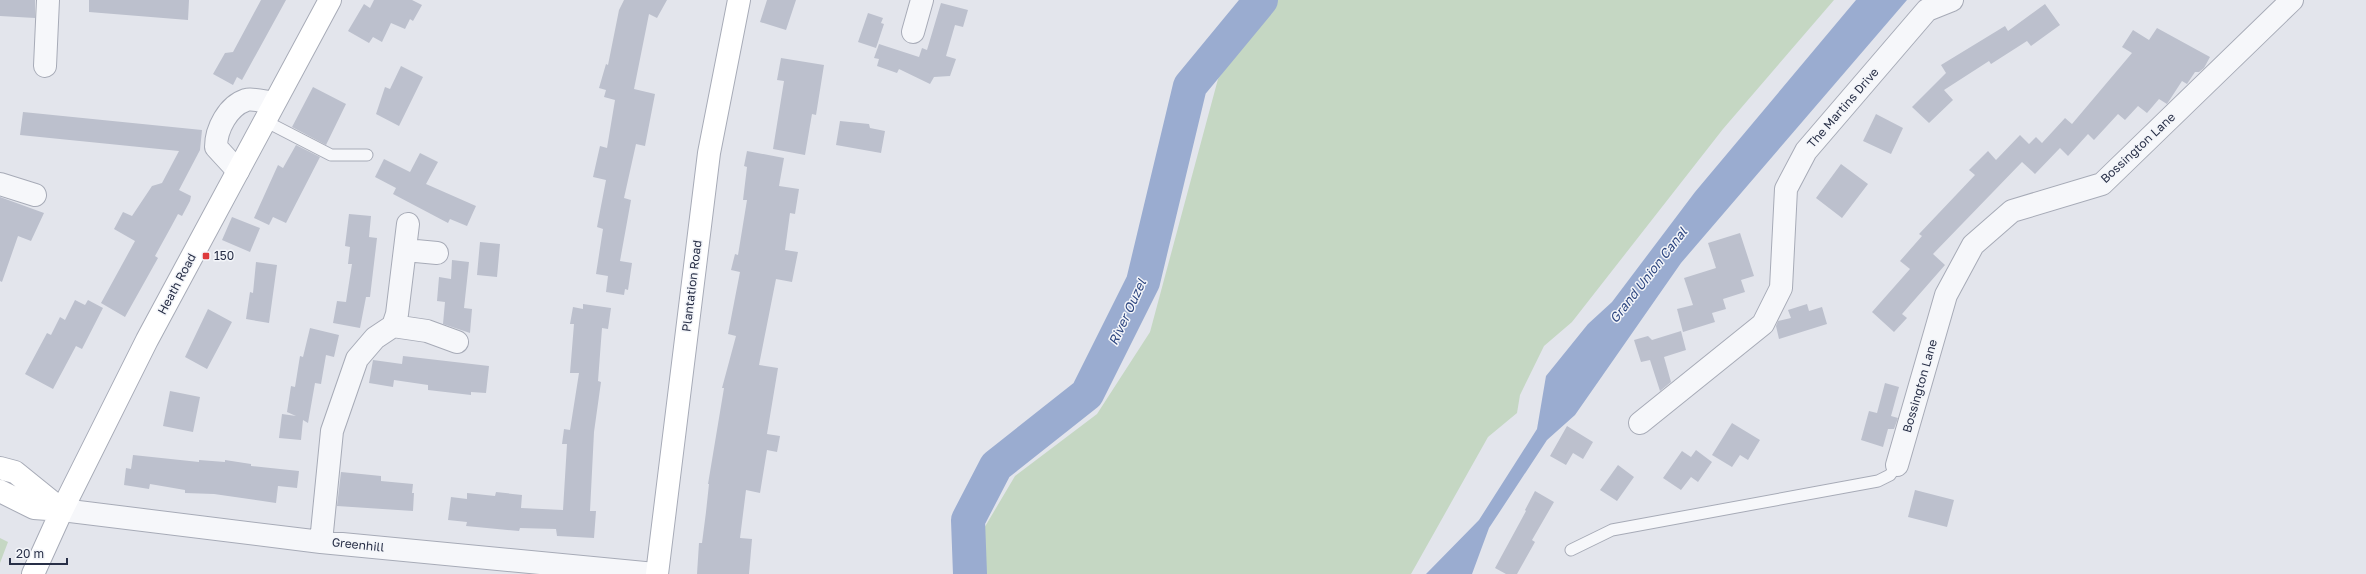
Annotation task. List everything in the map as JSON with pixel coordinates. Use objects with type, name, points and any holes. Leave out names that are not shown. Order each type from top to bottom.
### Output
[{"type":"street","points":[[45,66],[48,0]]},
{"type":"street","name":"Heath Road","points":[[33,574],[62,510],[147,340],[330,0]]},
{"type":"street","name":"Plantation Road","points":[[656,574],[709,153],[739,0]]},
{"type":"street","points":[[912,32],[922,0]]},
{"type":"street","name":"The Martins Drive","points":[[1640,423],[1762,324],[1781,288],[1786,189],[1806,151],[1927,10],[1952,0]]},
{"type":"street","name":"Bossington Lane","points":[[1897,465],[1946,295],[1974,245],[2012,210],[2102,184],[2292,0]]},
{"type":"street","points":[[238,171],[216,147],[216,136],[232,107],[247,100],[269,112]]},
{"type":"street","points":[[0,184],[35,195]]},
{"type":"street","points":[[321,542],[332,430],[357,359],[375,338],[393,326],[398,314],[408,224]]},
{"type":"street","points":[[405,250],[437,253]]},
{"type":"street","points":[[393,326],[427,331],[457,342]]},
{"type":"street","points":[[0,468],[15,472],[62,510]]},
{"type":"street","points":[[0,491],[34,508],[62,510]]},
{"type":"street","name":"Greenhill","points":[[62,510],[321,542],[656,574]]},
{"type":"lane","points":[[269,112],[331,155],[367,155]]},
{"type":"lane","points":[[1571,550],[1612,530],[1878,481],[1890,475],[1897,465]]},
{"type":"green space","points":[[1274,0],[1834,0],[1723,129],[1572,322],[1544,346],[1520,395],[1517,413],[1488,437],[1411,574],[986,574],[983,530],[1015,476],[1097,414],[1150,332],[1218,79]]},
{"type":"green space","points":[[0,538],[8,542],[0,563]]},
{"type":"water","name":"Grand Union Canal","points":[[1856,0],[1907,0],[1681,263],[1575,415],[1547,440],[1489,528],[1472,574],[1426,574],[1479,520],[1537,429],[1546,376],[1588,324],[1612,302],[1695,192]]},
{"type":"building","points":[[0,0],[35,0],[35,18],[0,16]]},
{"type":"building","points":[[89,0],[189,0],[188,20],[89,12]]},
{"type":"building","points":[[261,0],[286,0],[242,80],[237,77],[233,85],[213,74],[225,53],[233,52]]},
{"type":"building","points":[[374,0],[412,0],[422,5],[413,21],[410,19],[405,29],[391,23],[382,42],[373,37],[369,43],[348,31],[364,4],[370,8]]},
{"type":"building","points":[[624,0],[667,0],[657,18],[649,14],[634,89],[655,94],[645,146],[636,144],[624,198],[631,200],[620,261],[632,263],[628,290],[625,289],[624,295],[606,292],[608,276],[596,274],[603,229],[597,227],[606,180],[593,177],[600,146],[607,148],[615,100],[604,97],[606,90],[599,88],[606,64],[608,65],[619,10]]},
{"type":"building","points":[[767,0],[796,0],[786,30],[760,22]]},
{"type":"building","points":[[941,3],[968,10],[963,27],[955,25],[946,56],[956,59],[950,76],[934,77],[930,84],[899,69],[897,73],[877,66],[879,59],[874,58],[879,44],[919,57],[922,48],[927,50]]},
{"type":"building","points":[[2045,4],[2060,25],[2031,46],[2027,41],[1991,64],[1989,61],[1944,90],[1953,100],[1929,123],[1912,107],[1946,73],[1941,65],[2005,26],[2008,31]]},
{"type":"building","points":[[868,13],[883,18],[881,23],[884,24],[876,48],[858,42]]},
{"type":"building","points":[[2157,28],[2210,57],[2204,68],[2199,72],[2195,72],[2187,84],[2182,81],[2167,104],[2159,99],[2147,113],[2138,106],[2125,120],[2118,114],[2094,140],[2088,134],[2068,156],[2060,148],[2035,174],[2022,162],[1933,254],[1945,265],[1902,314],[1907,318],[1894,332],[1872,312],[1910,269],[1900,261],[1922,236],[1919,234],[1975,175],[1969,170],[1988,151],[1996,160],[2020,135],[2029,144],[2036,137],[2042,143],[2065,118],[2072,124],[2132,53],[2122,47],[2133,30],[2149,40]]},
{"type":"building","points":[[781,58],[824,65],[816,115],[812,114],[805,155],[773,149],[784,81],[777,80]]},
{"type":"building","points":[[401,66],[423,77],[399,126],[376,114],[385,87],[390,89]]},
{"type":"building","points":[[313,87],[346,104],[326,145],[292,127]]},
{"type":"building","points":[[23,112],[202,130],[200,150],[179,190],[191,196],[190,201],[182,216],[178,214],[155,256],[158,258],[125,317],[101,303],[135,241],[114,229],[123,212],[132,216],[152,186],[162,183],[179,151],[20,135]]},
{"type":"building","points":[[1876,114],[1903,128],[1891,154],[1863,141]]},
{"type":"building","points":[[840,121],[869,124],[870,128],[885,131],[881,153],[836,145]]},
{"type":"building","points":[[296,145],[320,157],[286,223],[273,217],[269,225],[254,218],[278,165],[283,168]]},
{"type":"building","points":[[747,151],[784,158],[779,186],[799,189],[795,214],[790,213],[785,250],[798,252],[792,282],[776,279],[759,365],[778,368],[767,434],[780,436],[777,452],[767,450],[760,493],[746,490],[740,538],[752,539],[749,574],[697,574],[699,543],[702,543],[708,484],[724,388],[722,388],[736,336],[728,334],[740,272],[731,270],[735,254],[738,255],[747,200],[743,200],[747,167],[744,166]]},
{"type":"building","points":[[420,153],[438,162],[426,184],[476,206],[467,226],[450,219],[448,223],[393,194],[396,188],[375,177],[384,159],[410,172]]},
{"type":"building","points":[[1841,164],[1868,184],[1842,218],[1816,198]]},
{"type":"building","points":[[0,197],[44,213],[31,241],[18,236],[2,282],[0,281]]},
{"type":"building","points":[[349,214],[371,216],[369,237],[377,238],[370,297],[366,297],[360,328],[333,323],[337,301],[346,302],[352,264],[348,264],[350,247],[345,246]]},
{"type":"building","points":[[232,217],[260,228],[250,252],[222,240]]},
{"type":"building","points":[[1740,233],[1754,276],[1741,280],[1745,292],[1723,299],[1726,309],[1712,313],[1715,322],[1683,332],[1677,309],[1693,305],[1684,278],[1716,268],[1708,243]]},
{"type":"building","points":[[480,242],[500,244],[497,277],[477,275]]},
{"type":"building","points":[[452,260],[469,262],[464,308],[472,309],[470,333],[443,324],[445,302],[437,301],[439,277],[451,279]]},
{"type":"building","points":[[256,262],[277,265],[269,323],[246,319],[250,292],[253,293]]},
{"type":"building","points":[[75,300],[85,305],[88,300],[103,308],[82,349],[76,346],[53,389],[25,374],[47,333],[51,335],[60,317],[65,320]]},
{"type":"building","points":[[583,304],[611,308],[608,329],[602,328],[598,381],[601,382],[594,432],[590,511],[596,511],[594,538],[557,536],[556,529],[520,528],[519,531],[466,526],[467,522],[448,520],[451,497],[467,499],[467,493],[495,496],[496,492],[522,495],[521,508],[563,510],[567,444],[562,444],[564,429],[570,430],[579,373],[570,373],[574,324],[570,324],[573,307],[583,309]]},
{"type":"building","points":[[1807,304],[1809,311],[1822,307],[1827,324],[1779,339],[1776,326],[1778,321],[1791,318],[1788,310]]},
{"type":"building","points":[[208,309],[232,322],[207,369],[185,357]]},
{"type":"building","points":[[310,328],[339,335],[334,357],[326,355],[321,384],[315,383],[308,423],[303,420],[301,440],[279,438],[282,414],[296,416],[287,412],[291,386],[295,387],[300,356],[303,357]]},
{"type":"building","points":[[1681,331],[1686,350],[1664,357],[1671,382],[1660,391],[1650,360],[1641,362],[1634,340],[1648,336],[1652,340]]},
{"type":"building","points":[[403,356],[489,366],[486,393],[471,392],[471,395],[428,390],[428,385],[394,380],[393,387],[369,383],[373,360],[402,364]]},
{"type":"building","points":[[1885,383],[1899,387],[1891,416],[1898,418],[1894,429],[1888,429],[1883,447],[1861,440],[1869,411],[1877,413]]},
{"type":"building","points":[[170,391],[200,397],[193,432],[163,426]]},
{"type":"building","points":[[1732,423],[1760,440],[1748,460],[1740,455],[1732,467],[1712,455]]},
{"type":"building","points":[[1567,426],[1593,442],[1583,459],[1573,453],[1566,465],[1550,456]]},
{"type":"building","points":[[1696,450],[1712,462],[1698,482],[1691,477],[1681,490],[1663,478],[1682,451],[1691,457]]},
{"type":"building","points":[[133,455],[199,462],[199,460],[225,462],[225,460],[251,464],[251,466],[299,471],[297,488],[278,486],[276,503],[214,494],[185,493],[185,490],[150,484],[149,489],[124,485],[126,468],[131,469]]},
{"type":"building","points":[[1618,465],[1634,477],[1617,501],[1600,490]]},
{"type":"building","points":[[341,472],[381,476],[381,481],[413,484],[413,511],[337,506]]},
{"type":"building","points":[[1915,490],[1954,500],[1947,527],[1908,517]]},
{"type":"building","points":[[1535,491],[1554,502],[1532,540],[1535,542],[1517,574],[1506,574],[1495,568],[1526,511],[1525,510]]},
{"type":"waterway","name":"River Ouzel","points":[[970,574],[968,520],[996,466],[1087,394],[1143,282],[1190,86],[1261,0]]},
{"type":"place","name":"150","points":[[206,256]]}]
